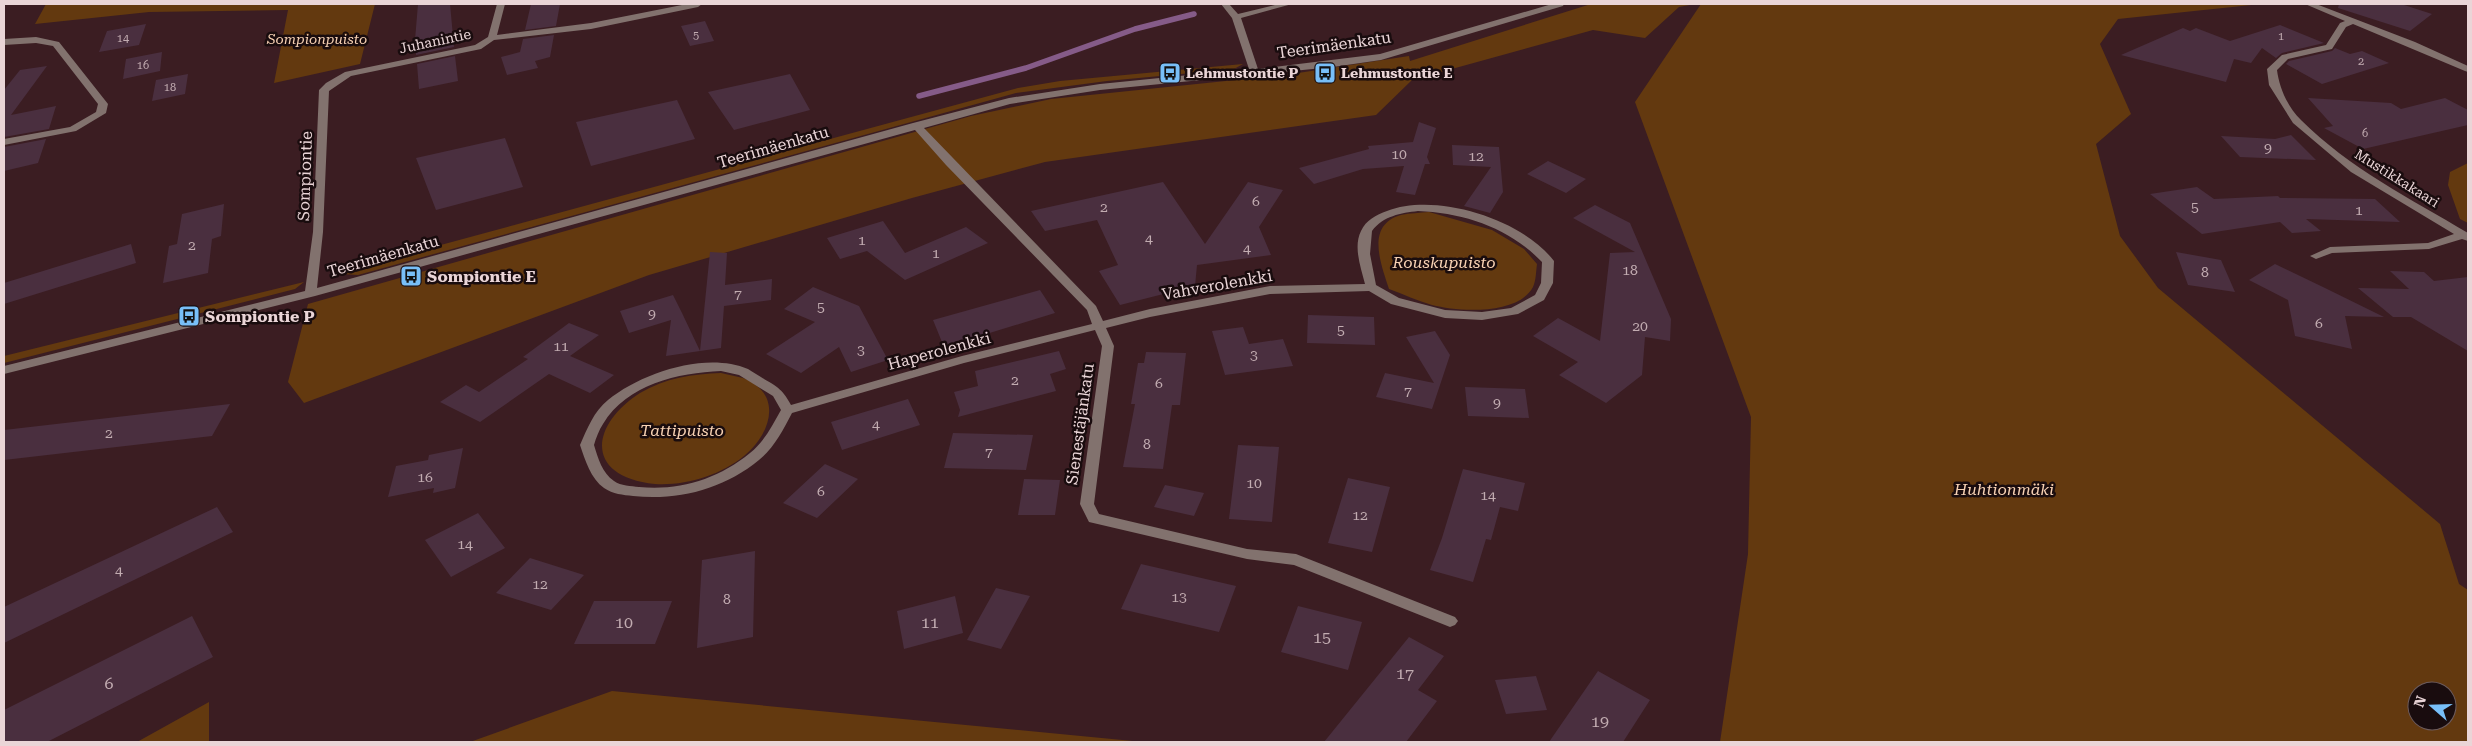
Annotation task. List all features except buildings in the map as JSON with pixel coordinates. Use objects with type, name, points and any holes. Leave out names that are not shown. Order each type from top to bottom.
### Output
[{"type":"street","name":"Juhanintie","points":[[348,74],[478,47],[492,38],[501,4]]},
{"type":"street","points":[[492,38],[591,26],[698,4]]},
{"type":"street","points":[[1225,4],[1236,18],[1255,72]]},
{"type":"street","points":[[1236,18],[1288,4]]},
{"type":"street","name":"Teerimäenkatu","points":[[4,370],[311,293],[1008,101],[1060,92],[1333,64],[1381,57],[1560,4]]},
{"type":"street","points":[[2309,4],[2351,22],[2412,44],[2468,69]]},
{"type":"street","name":"Mustikkakaari","points":[[2351,22],[2343,25],[2329,47],[2285,57],[2272,69],[2274,85],[2296,121],[2355,170],[2466,237]]},
{"type":"street","points":[[4,42],[36,40],[56,44],[103,104],[101,113],[94,119],[73,129],[4,142]]},
{"type":"street","name":"Sompiontie","points":[[311,293],[318,232],[324,90],[329,84],[348,74]]},
{"type":"street","name":"Sienestäjänkatu","points":[[916,125],[950,163],[1092,309],[1100,326],[1108,346],[1087,504],[1094,518],[1247,554],[1296,560],[1450,621]]},
{"type":"street","points":[[1427,206],[1470,216],[1518,237],[1531,245],[1548,261],[1547,283],[1540,297],[1514,311],[1482,316],[1445,314],[1395,301],[1371,287],[1364,250],[1365,233],[1372,222],[1393,210],[1427,206]]},
{"type":"street","points":[[2316,256],[2330,250],[2429,246],[2466,237]]},
{"type":"street","name":"Vahverolenkki","points":[[1100,326],[1150,313],[1270,290],[1371,287]]},
{"type":"street","name":"Haperolenkki","points":[[787,410],[962,360],[1100,326]]},
{"type":"street","points":[[721,367],[743,372],[778,393],[787,410],[773,438],[755,457],[723,478],[691,490],[649,494],[614,488],[596,471],[587,445],[596,422],[611,404],[635,388],[663,375],[696,368],[721,367]]},
{"type":"green space","name":"Sompionpuisto","points":[[46,4],[375,4],[360,64],[274,83],[288,10],[149,12],[35,24]]},
{"type":"green space","points":[[1591,4],[1695,4],[1679,7],[1645,38],[1593,30],[1412,80],[1376,115],[1045,162],[912,198],[649,275],[304,403],[288,382],[308,304],[971,116],[1051,99],[1285,75],[1409,56],[1410,61]]},
{"type":"green space","name":"Huhtionmäki","points":[[1701,4],[2261,4],[2118,19],[2100,44],[2131,114],[2096,144],[2120,236],[2158,288],[2440,524],[2459,584],[2468,590],[2468,742],[1720,742],[1748,554],[1751,417],[1635,102]]},
{"type":"green space","points":[[1243,64],[1234,69],[1107,81],[1016,93],[358,275],[342,274],[356,268],[1018,88],[1060,81]]},
{"type":"green space","points":[[2468,163],[2468,223],[2460,219],[2448,185],[2450,172]]},
{"type":"green space","name":"Rouskupuisto","points":[[1429,212],[1492,230],[1524,249],[1537,264],[1533,287],[1515,303],[1502,307],[1472,310],[1432,305],[1389,289],[1382,268],[1378,246],[1379,236],[1383,227],[1390,220],[1401,215]]},
{"type":"green space","points":[[304,282],[295,289],[4,363],[4,356]]},
{"type":"green space","name":"Tattipuisto","points":[[721,373],[743,378],[756,385],[764,394],[768,404],[769,415],[761,437],[735,463],[702,478],[678,483],[655,484],[632,479],[616,471],[606,461],[602,448],[604,434],[611,420],[623,406],[640,393],[669,380],[700,374]]},
{"type":"green space","points":[[612,691],[1143,742],[470,742]]},
{"type":"green space","points":[[209,702],[209,742],[137,742]]},
{"type":"waterway","points":[[919,96],[1026,68],[1135,29],[1194,14]]},
{"type":"place","name":"Lehmustontie P","points":[[1170,73]]},
{"type":"place","name":"Lehmustontie E","points":[[1325,73]]},
{"type":"place","name":"Sompiontie E","points":[[411,276]]},
{"type":"place","name":"Sompiontie P","points":[[189,316]]}]
